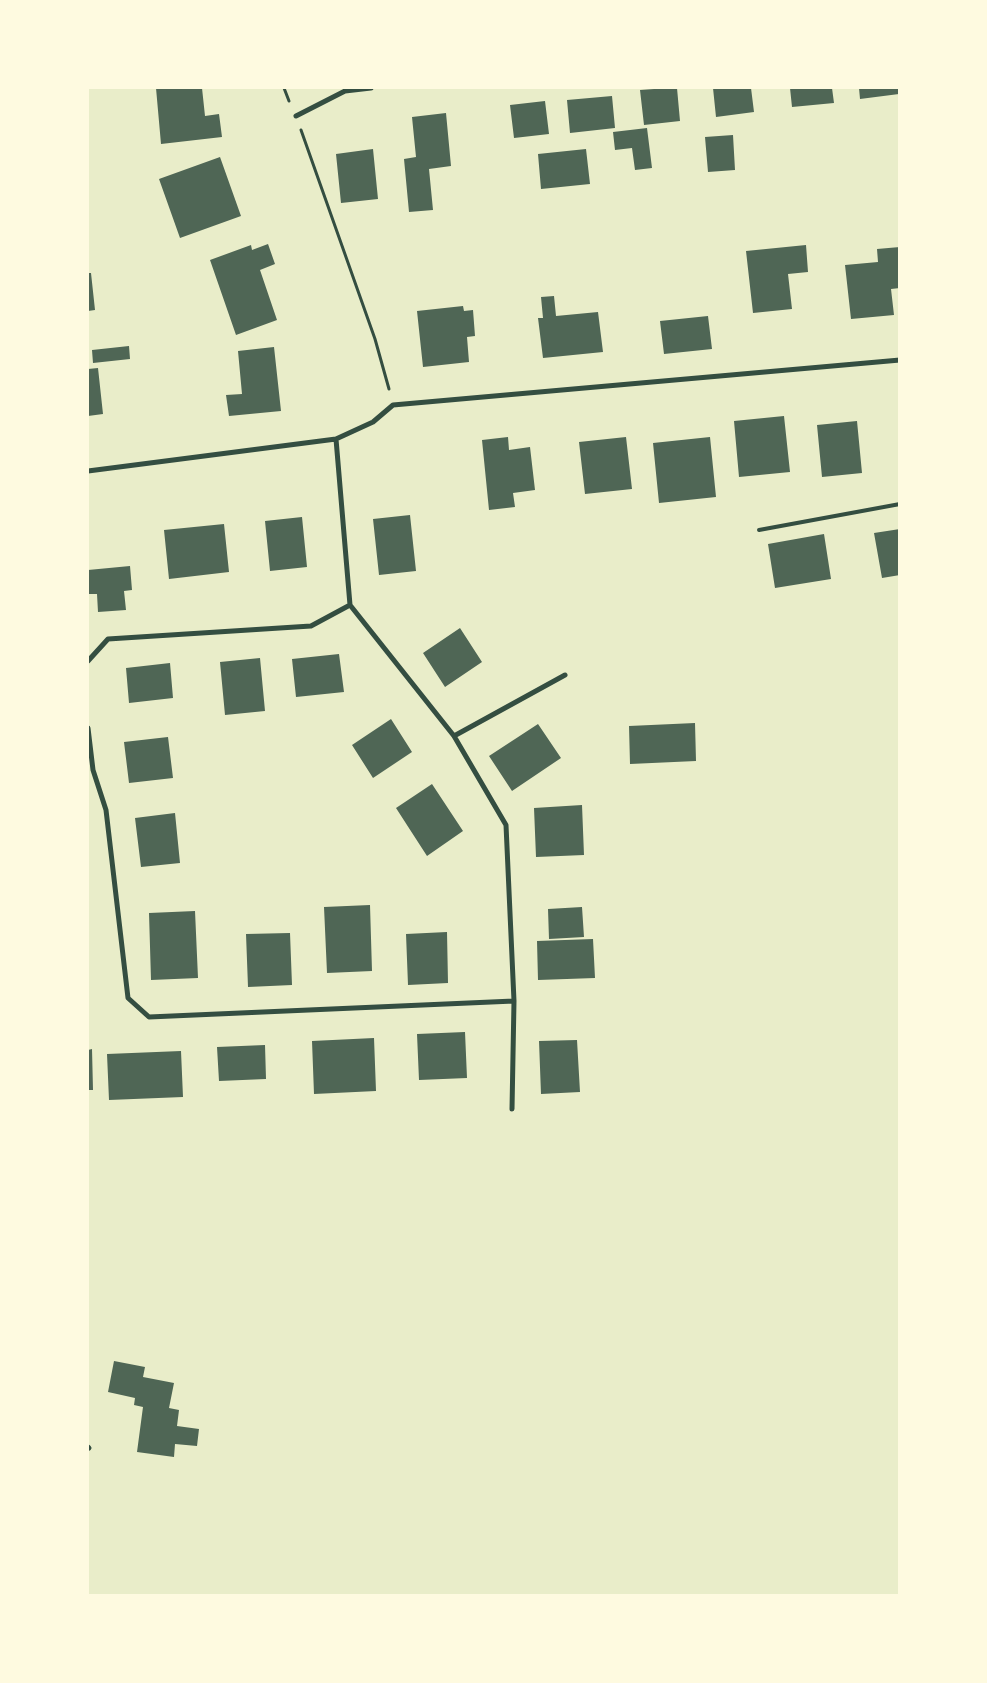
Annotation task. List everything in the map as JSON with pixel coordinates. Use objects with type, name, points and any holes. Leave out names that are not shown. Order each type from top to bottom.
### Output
[{"type":"street","points":[[296,116],[345,91],[371,88]]},
{"type":"street","points":[[88,471],[336,439],[373,422],[393,404],[900,360]]},
{"type":"street","points":[[336,439],[350,605],[454,736],[506,825],[514,1002],[512,1109]]},
{"type":"street","points":[[88,661],[108,639],[311,626],[350,605]]},
{"type":"street","points":[[454,736],[566,675]]},
{"type":"street","points":[[88,728],[93,770],[106,810],[128,998],[149,1017],[514,1002]]},
{"type":"lane","points":[[760,530],[900,504]]},
{"type":"path","points":[[296,116],[375,340],[393,404]]},
{"type":"building","points":[[156,88],[202,88],[205,116],[219,114],[222,137],[161,144]]},
{"type":"building","points":[[677,88],[680,121],[644,125],[640,90]]},
{"type":"building","points":[[713,88],[751,88],[754,112],[716,117]]},
{"type":"building","points":[[790,88],[832,88],[834,103],[792,107]]},
{"type":"building","points":[[859,88],[898,88],[899,94],[860,99]]},
{"type":"building","points":[[612,96],[615,128],[570,133],[567,100]]},
{"type":"building","points":[[545,101],[549,134],[514,138],[510,105]]},
{"type":"building","points":[[446,113],[451,166],[429,169],[433,210],[409,212],[404,159],[416,157],[412,117]]},
{"type":"building","points":[[647,128],[652,168],[635,170],[632,148],[615,150],[613,132]]},
{"type":"building","points":[[733,135],[735,170],[708,172],[705,137]]},
{"type":"building","points":[[373,149],[378,199],[341,203],[336,154]]},
{"type":"building","points":[[586,149],[590,184],[541,189],[538,154]]},
{"type":"building","points":[[220,157],[241,216],[180,238],[159,179]]},
{"type":"building","points":[[268,244],[275,264],[260,270],[277,320],[236,335],[210,260],[251,245],[252,250]]},
{"type":"building","points":[[806,245],[808,272],[788,274],[792,309],[753,313],[746,251]]},
{"type":"building","points":[[900,247],[900,288],[891,289],[894,315],[851,319],[845,265],[878,262],[877,249]]},
{"type":"building","points":[[88,273],[91,273],[95,310],[88,311]]},
{"type":"building","points":[[554,296],[556,316],[598,312],[603,352],[543,358],[538,318],[543,318],[541,297]]},
{"type":"building","points":[[463,306],[464,311],[473,310],[475,336],[467,337],[469,362],[423,367],[417,311]]},
{"type":"building","points":[[708,316],[712,349],[664,354],[660,321]]},
{"type":"building","points":[[129,346],[130,359],[93,363],[92,350]]},
{"type":"building","points":[[274,347],[281,411],[229,416],[226,395],[242,394],[238,351]]},
{"type":"building","points":[[98,368],[103,414],[88,416],[88,369]]},
{"type":"building","points":[[784,416],[790,472],[739,477],[734,421]]},
{"type":"building","points":[[857,421],[862,473],[822,477],[817,425]]},
{"type":"building","points":[[508,437],[509,450],[530,447],[535,490],[513,493],[515,507],[489,510],[482,440]]},
{"type":"building","points":[[626,437],[632,489],[585,494],[579,442]]},
{"type":"building","points":[[710,437],[716,497],[659,503],[653,443]]},
{"type":"building","points":[[410,515],[416,571],[379,575],[373,519]]},
{"type":"building","points":[[302,517],[307,567],[270,571],[265,521]]},
{"type":"building","points":[[224,524],[229,572],[169,579],[164,530]]},
{"type":"building","points":[[900,529],[900,575],[882,578],[874,533]]},
{"type":"building","points":[[824,534],[831,579],[775,588],[768,544]]},
{"type":"building","points":[[130,566],[132,590],[124,591],[126,610],[98,612],[97,594],[88,594],[88,570]]},
{"type":"building","points":[[460,628],[482,662],[445,687],[423,653]]},
{"type":"building","points":[[339,654],[344,692],[296,697],[292,659]]},
{"type":"building","points":[[260,658],[265,711],[225,715],[220,662]]},
{"type":"building","points":[[170,663],[173,698],[129,703],[126,668]]},
{"type":"building","points":[[391,719],[412,752],[373,778],[352,745]]},
{"type":"building","points":[[695,723],[696,761],[630,764],[629,726]]},
{"type":"building","points":[[538,724],[561,758],[512,791],[489,756]]},
{"type":"building","points":[[168,737],[173,778],[129,783],[124,742]]},
{"type":"building","points":[[432,784],[463,831],[427,856],[396,808]]},
{"type":"building","points":[[582,805],[584,855],[536,857],[534,808]]},
{"type":"building","points":[[175,813],[180,863],[141,867],[135,818]]},
{"type":"building","points":[[370,905],[372,971],[327,973],[324,907]]},
{"type":"building","points":[[582,907],[584,937],[549,939],[548,909]]},
{"type":"building","points":[[195,911],[198,978],[151,980],[149,913]]},
{"type":"building","points":[[447,932],[448,983],[408,985],[406,934]]},
{"type":"building","points":[[290,933],[292,985],[248,987],[246,934]]},
{"type":"building","points":[[593,939],[595,978],[538,980],[537,941]]},
{"type":"building","points":[[465,1032],[467,1078],[419,1080],[417,1034]]},
{"type":"building","points":[[374,1038],[376,1091],[314,1094],[312,1041]]},
{"type":"building","points":[[577,1040],[580,1092],[541,1094],[539,1041]]},
{"type":"building","points":[[265,1045],[266,1079],[219,1081],[217,1047]]},
{"type":"building","points":[[92,1049],[93,1090],[88,1090],[88,1050]]},
{"type":"building","points":[[181,1051],[183,1097],[109,1100],[107,1054]]},
{"type":"building","points":[[114,1361],[145,1367],[143,1377],[174,1383],[169,1408],[179,1410],[177,1426],[199,1429],[197,1446],[175,1444],[174,1457],[137,1452],[143,1407],[134,1405],[135,1398],[108,1392]]}]
